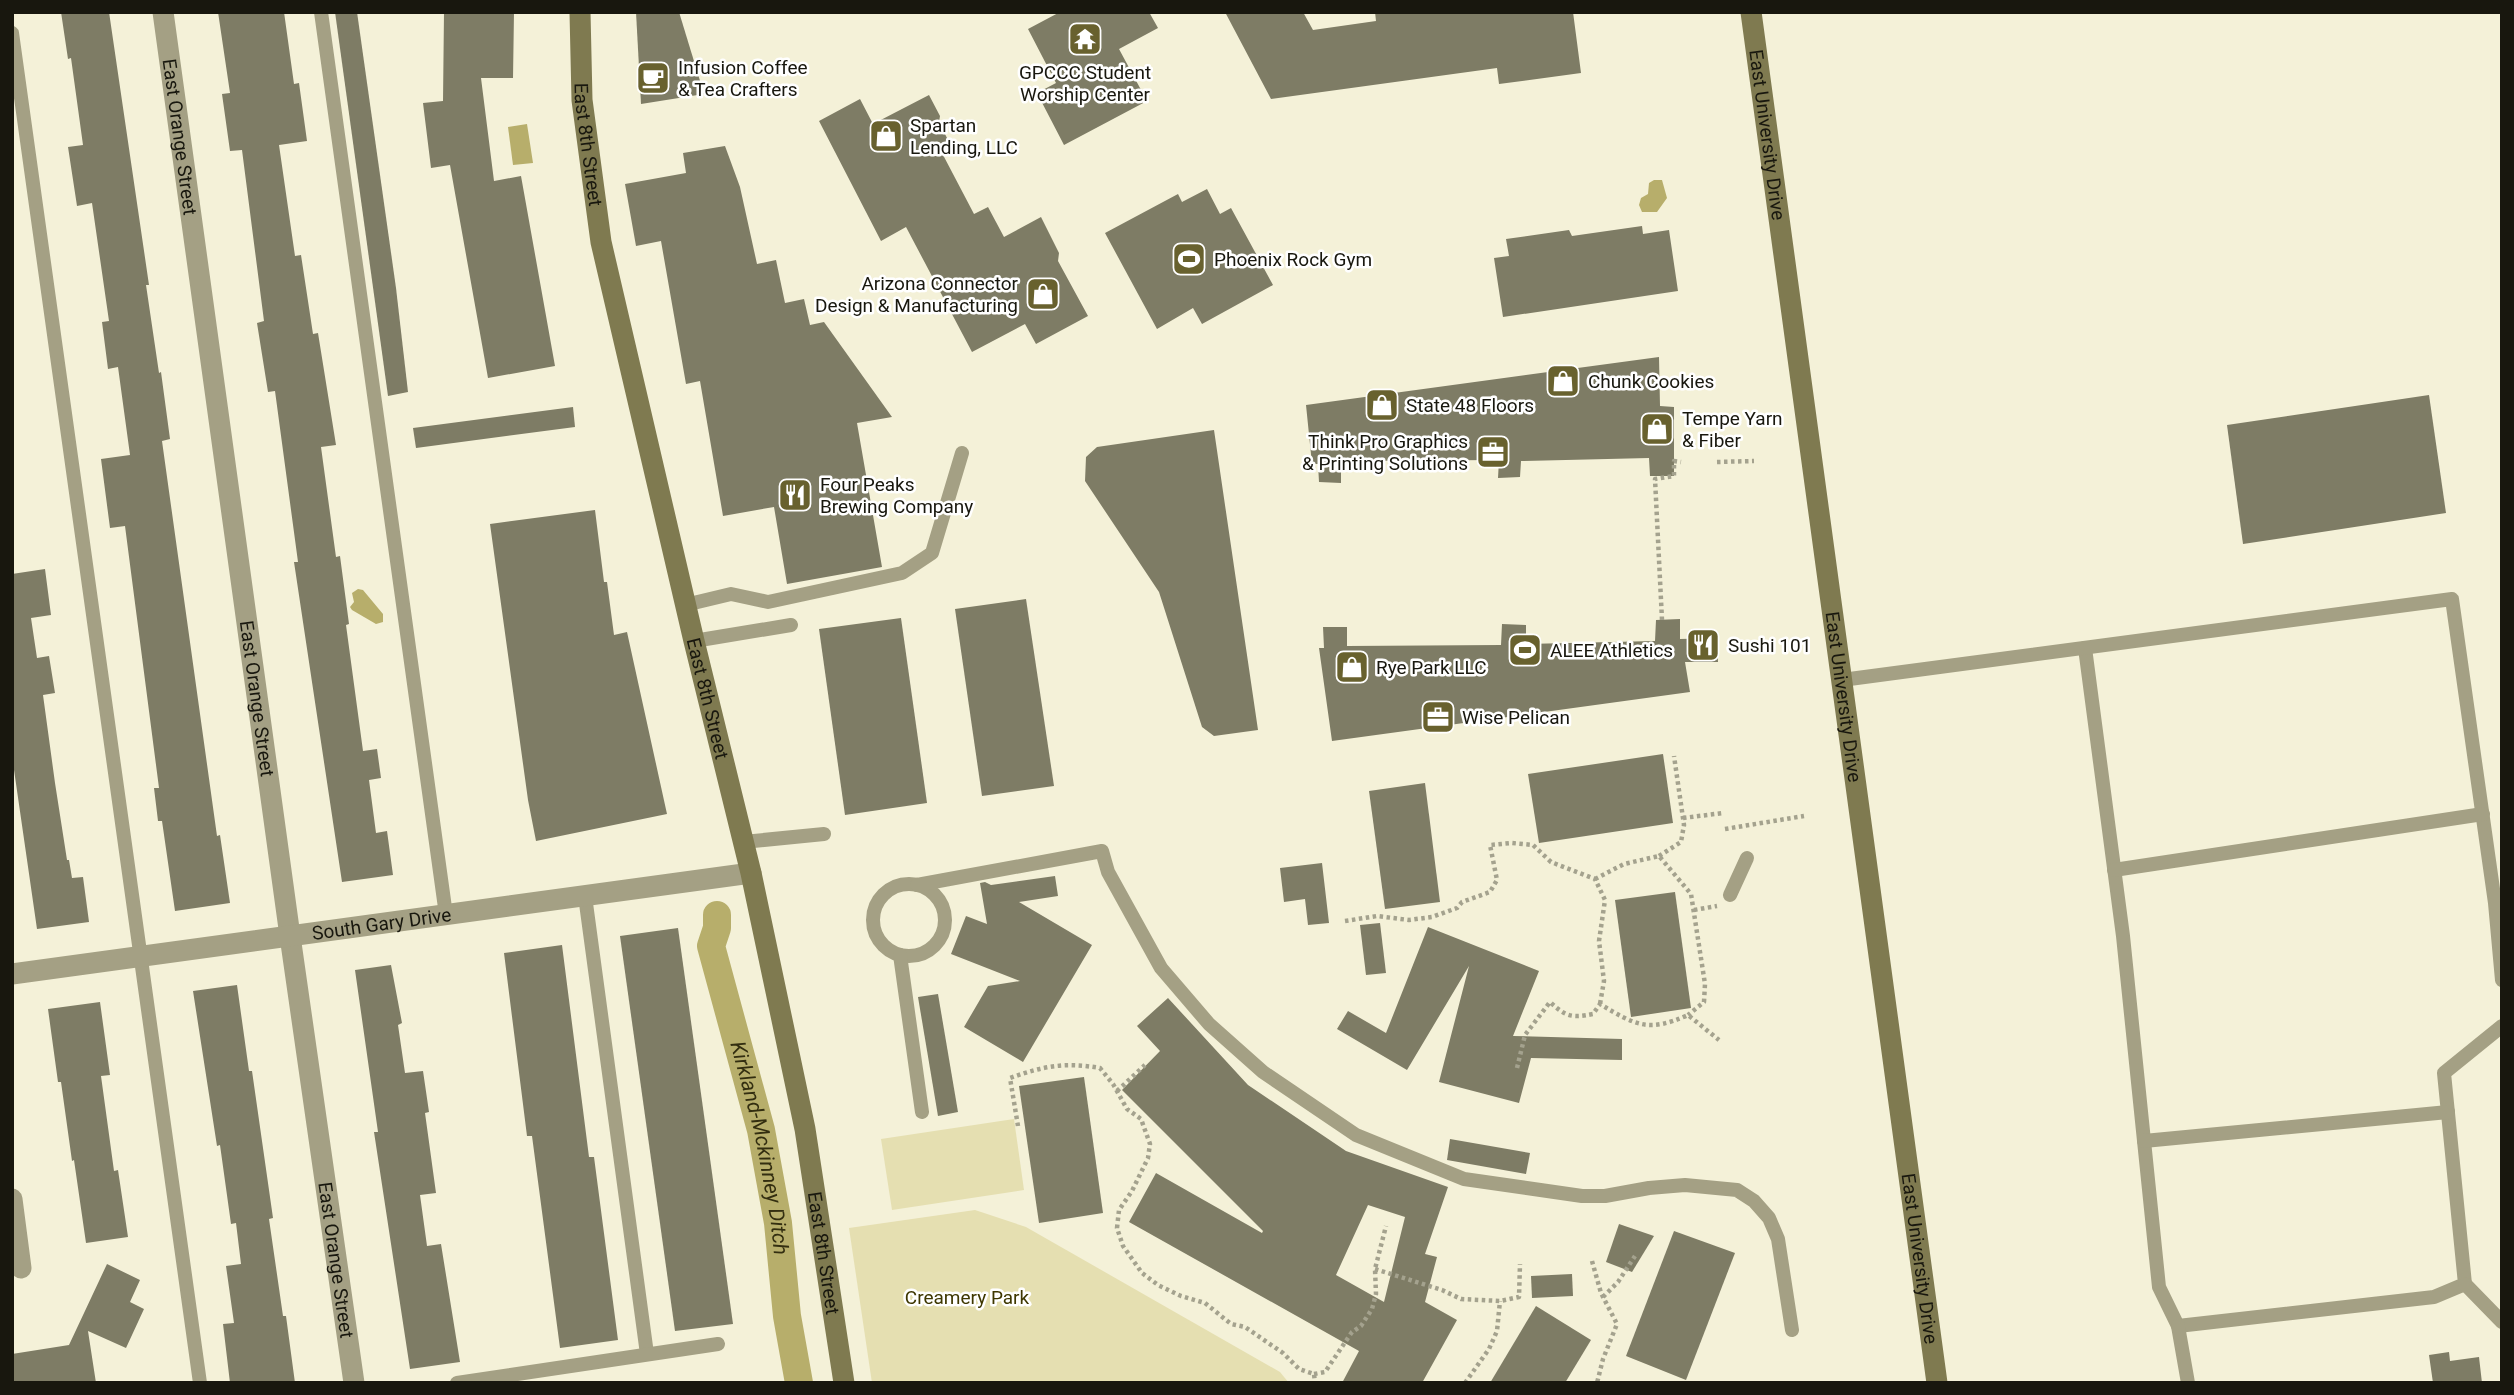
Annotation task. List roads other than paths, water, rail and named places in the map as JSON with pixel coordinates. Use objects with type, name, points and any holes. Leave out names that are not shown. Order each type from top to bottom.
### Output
[{"type":"street","name":"East Orange Street","points":[[163,12],[354,1383]]},
{"type":"street","name":"East 8th Street","points":[[580,12],[582,100],[601,242],[685,605],[751,873],[805,1129],[844,1383]]},
{"type":"street","name":"East University Drive","points":[[1751,12],[1937,1383]]},
{"type":"street","name":"South Gary Drive","points":[[12,974],[751,873]]},
{"type":"street","points":[[12,1199],[21,1268]]},
{"type":"lane","points":[[321,12],[446,915]]},
{"type":"lane","points":[[12,33],[200,1383]]},
{"type":"lane","points":[[685,605],[731,594],[768,602],[902,573],[932,553],[962,453]]},
{"type":"lane","points":[[1842,681],[2452,599],[2495,903],[2502,980]]},
{"type":"lane","points":[[694,641],[791,625]]},
{"type":"lane","points":[[2085,649],[2114,870],[2159,1287],[2178,1326],[2188,1383]]},
{"type":"lane","points":[[2114,870],[2483,814]]},
{"type":"lane","points":[[743,842],[824,834]]},
{"type":"lane","points":[[917,885],[928,889],[943,908],[943,932],[929,951],[917,956],[900,956],[883,946],[876,937],[873,925],[877,902],[884,893],[894,887],[1102,851],[1108,872],[1161,968],[1209,1024],[1263,1072],[1356,1135],[1464,1179],[1582,1196],[1605,1196],[1685,1185],[1737,1190],[1754,1201],[1769,1218],[1778,1239],[1793,1330]]},
{"type":"lane","points":[[1730,895],[1747,858]]},
{"type":"lane","points":[[585,896],[648,1354]]},
{"type":"lane","points":[[900,956],[922,1112]]},
{"type":"lane","points":[[2502,1026],[2444,1073],[2465,1284],[2502,1322]]},
{"type":"lane","points":[[2144,1141],[2448,1112]]},
{"type":"lane","points":[[2178,1326],[2434,1297],[2465,1284]]},
{"type":"lane","points":[[457,1383],[718,1344]]},
{"type":"waterway","name":"Kirkland-Mckinney Ditch","points":[[717,915],[717,928],[711,946],[761,1130],[778,1223],[787,1316],[799,1383]]},
{"type":"place","name":"GPCCC Student Worship Center","points":[[1085,39]]},
{"type":"place","name":"Infusion Coffee & Tea Crafters","points":[[653,78]]},
{"type":"place","name":"Spartan Lending, LLC","points":[[886,136]]},
{"type":"place","name":"Phoenix Rock Gym","points":[[1189,259]]},
{"type":"place","name":"Arizona Connector Design & Manufacturing","points":[[1043,294]]},
{"type":"place","name":"Chunk Cookies","points":[[1563,381]]},
{"type":"place","name":"State 48 Floors","points":[[1382,405]]},
{"type":"place","name":"Tempe Yarn & Fiber","points":[[1657,429]]},
{"type":"place","name":"Think Pro Graphics & Printing Solutions","points":[[1493,452]]},
{"type":"place","name":"Four Peaks Brewing Company","points":[[795,495]]},
{"type":"place","name":"Sushi 101","points":[[1703,645]]},
{"type":"place","name":"ALEE Athletics","points":[[1525,650]]},
{"type":"place","name":"Rye Park LLC","points":[[1352,667]]},
{"type":"place","name":"Wise Pelican","points":[[1438,717]]},
{"type":"park label","name":"Creamery Park","points":[[967,1297]]}]
